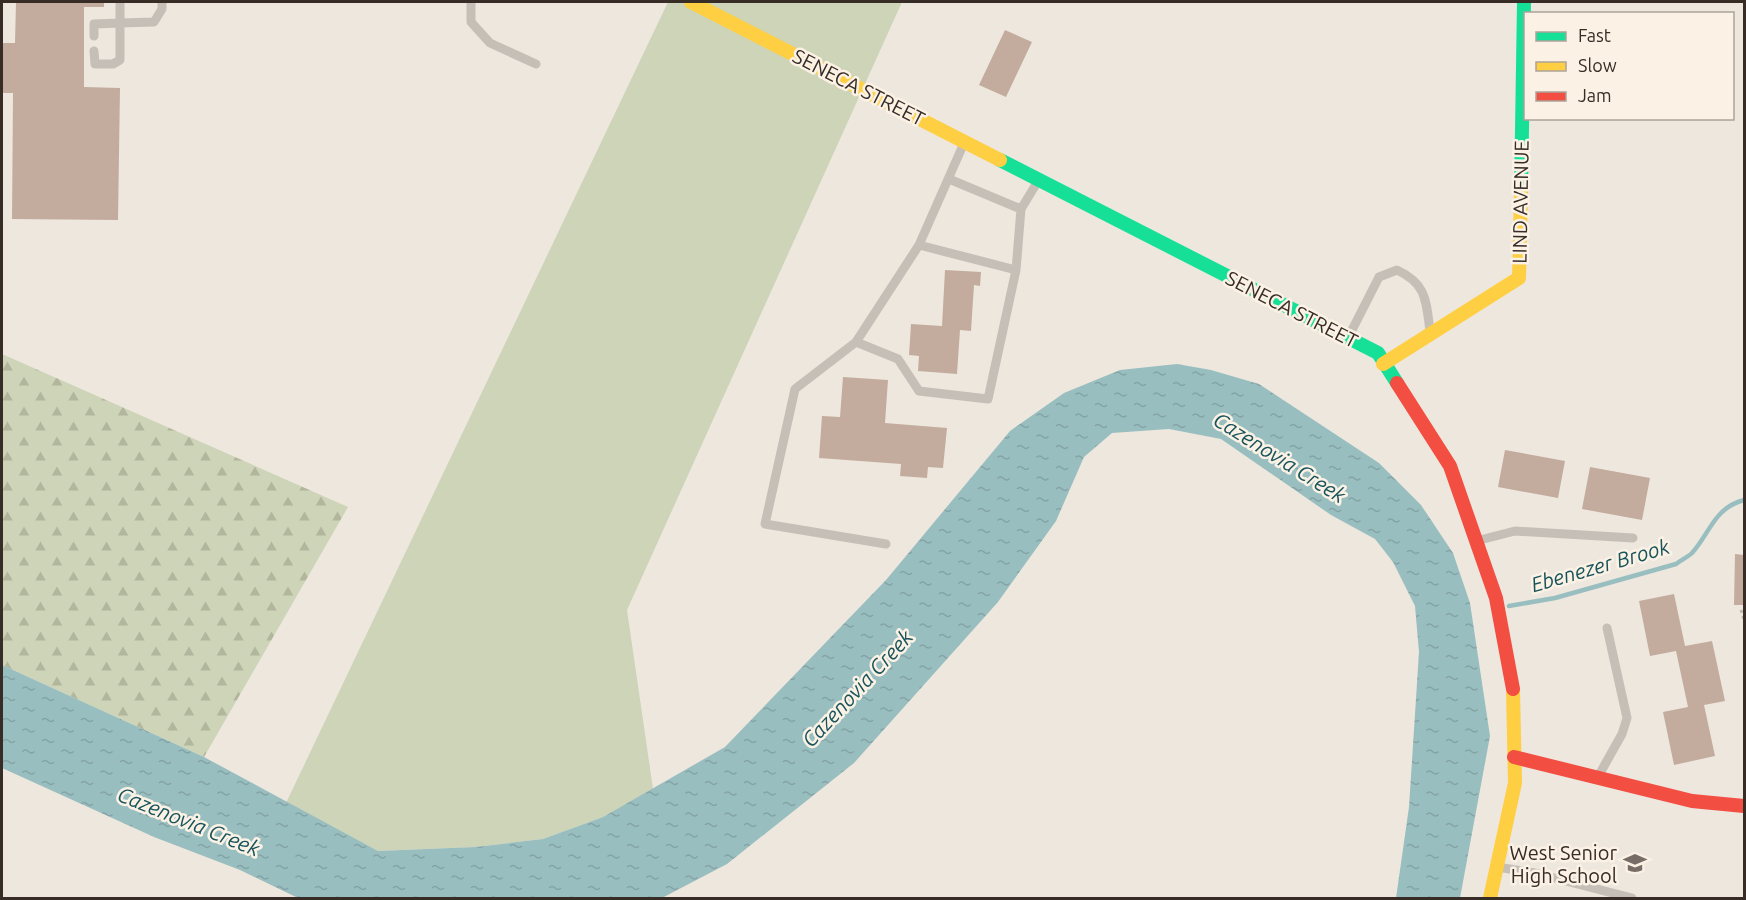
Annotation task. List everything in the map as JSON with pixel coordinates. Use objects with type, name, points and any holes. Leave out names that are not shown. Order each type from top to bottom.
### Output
[{"type":"street","name":"SENECA STREET","points":[[691,2],[965,141],[1038,181],[1164,242],[1378,354],[1450,466],[1496,598],[1513,689],[1515,783],[1490,898]]},
{"type":"street","name":"LIND AVENUE","points":[[1383,364],[1519,278],[1524,2]]},
{"type":"street","points":[[1514,757],[1692,801],[1744,806]]},
{"type":"lane","points":[[94,51],[95,64],[113,64],[120,60],[120,2]]},
{"type":"lane","points":[[94,36],[94,24],[154,22],[162,9],[162,2]]},
{"type":"lane","points":[[471,2],[471,22],[490,43],[536,64]]},
{"type":"lane","points":[[886,544],[765,524],[795,389],[856,342],[919,245],[965,141]]},
{"type":"lane","points":[[949,179],[1021,209]]},
{"type":"lane","points":[[856,342],[898,359],[919,391],[988,399],[1016,270],[1021,209],[1038,181]]},
{"type":"lane","points":[[919,245],[1016,270]]},
{"type":"lane","points":[[1348,338],[1379,277],[1397,270],[1411,277],[1422,290],[1426,299],[1430,334]]},
{"type":"lane","points":[[1476,541],[1515,531],[1633,538]]},
{"type":"lane","points":[[1598,777],[1622,734],[1627,718],[1607,628]]},
{"type":"lane","points":[[1497,867],[1535,873],[1632,898]]},
{"type":"path","points":[[1741,610],[1744,620]]},
{"type":"green space","points":[[668,2],[902,2],[627,610],[653,789],[603,817],[543,839],[475,847],[378,851],[286,803]]},
{"type":"green space","points":[[2,354],[348,507],[204,757],[2,665]]},
{"type":"water","name":"Cazenovia Creek","points":[[1177,364],[1211,370],[1259,384],[1379,463],[1421,505],[1453,553],[1470,603],[1490,736],[1460,898],[1396,898],[1409,807],[1419,652],[1415,606],[1393,562],[1375,539],[1331,515],[1221,439],[1169,429],[1112,433],[1084,457],[1056,521],[998,602],[854,763],[727,864],[662,898],[298,898],[240,870],[154,837],[2,768],[2,665],[204,757],[378,851],[475,847],[543,839],[603,817],[725,747],[886,580],[1010,431],[1064,393],[1120,370]]},
{"type":"building","points":[[16,2],[104,2],[104,7],[84,7],[84,87],[120,88],[118,220],[12,219],[13,93],[2,93],[2,43],[15,43]]},
{"type":"building","points":[[1005,30],[1032,42],[1006,97],[979,85]]},
{"type":"building","points":[[945,270],[981,272],[980,286],[974,285],[971,331],[960,330],[957,374],[918,371],[919,356],[909,355],[911,324],[942,326]]},
{"type":"building","points":[[843,377],[888,380],[885,423],[947,428],[943,468],[928,467],[927,478],[900,476],[901,464],[819,458],[822,416],[840,417]]},
{"type":"building","points":[[1505,450],[1565,461],[1558,498],[1498,487]]},
{"type":"building","points":[[1590,467],[1650,478],[1642,520],[1582,509]]},
{"type":"building","points":[[1735,554],[1744,555],[1744,605],[1734,605]]},
{"type":"building","points":[[1674,594],[1685,646],[1712,641],[1725,701],[1704,705],[1715,756],[1674,765],[1663,712],[1688,707],[1676,651],[1650,656],[1639,601]]},
{"type":"waterway","name":"Ebenezer Brook","points":[[1509,606],[1555,598],[1676,564],[1692,553],[1719,515],[1744,500]]},
{"type":"traffic: fast","points":[[1521,193],[1524,2]]},
{"type":"traffic: fast","points":[[1000,160],[1378,353],[1397,383]]},
{"type":"traffic: slow","points":[[691,2],[1000,160]]},
{"type":"traffic: slow","points":[[1383,364],[1519,278],[1521,193]]},
{"type":"traffic: slow","points":[[1490,898],[1515,783],[1513,689]]},
{"type":"traffic: jam","points":[[1397,383],[1450,466],[1496,598],[1513,689]]},
{"type":"traffic: jam","points":[[1514,757],[1692,801],[1744,806]]},
{"type":"place","name":"West Senior High School","points":[[1635,863]]}]
